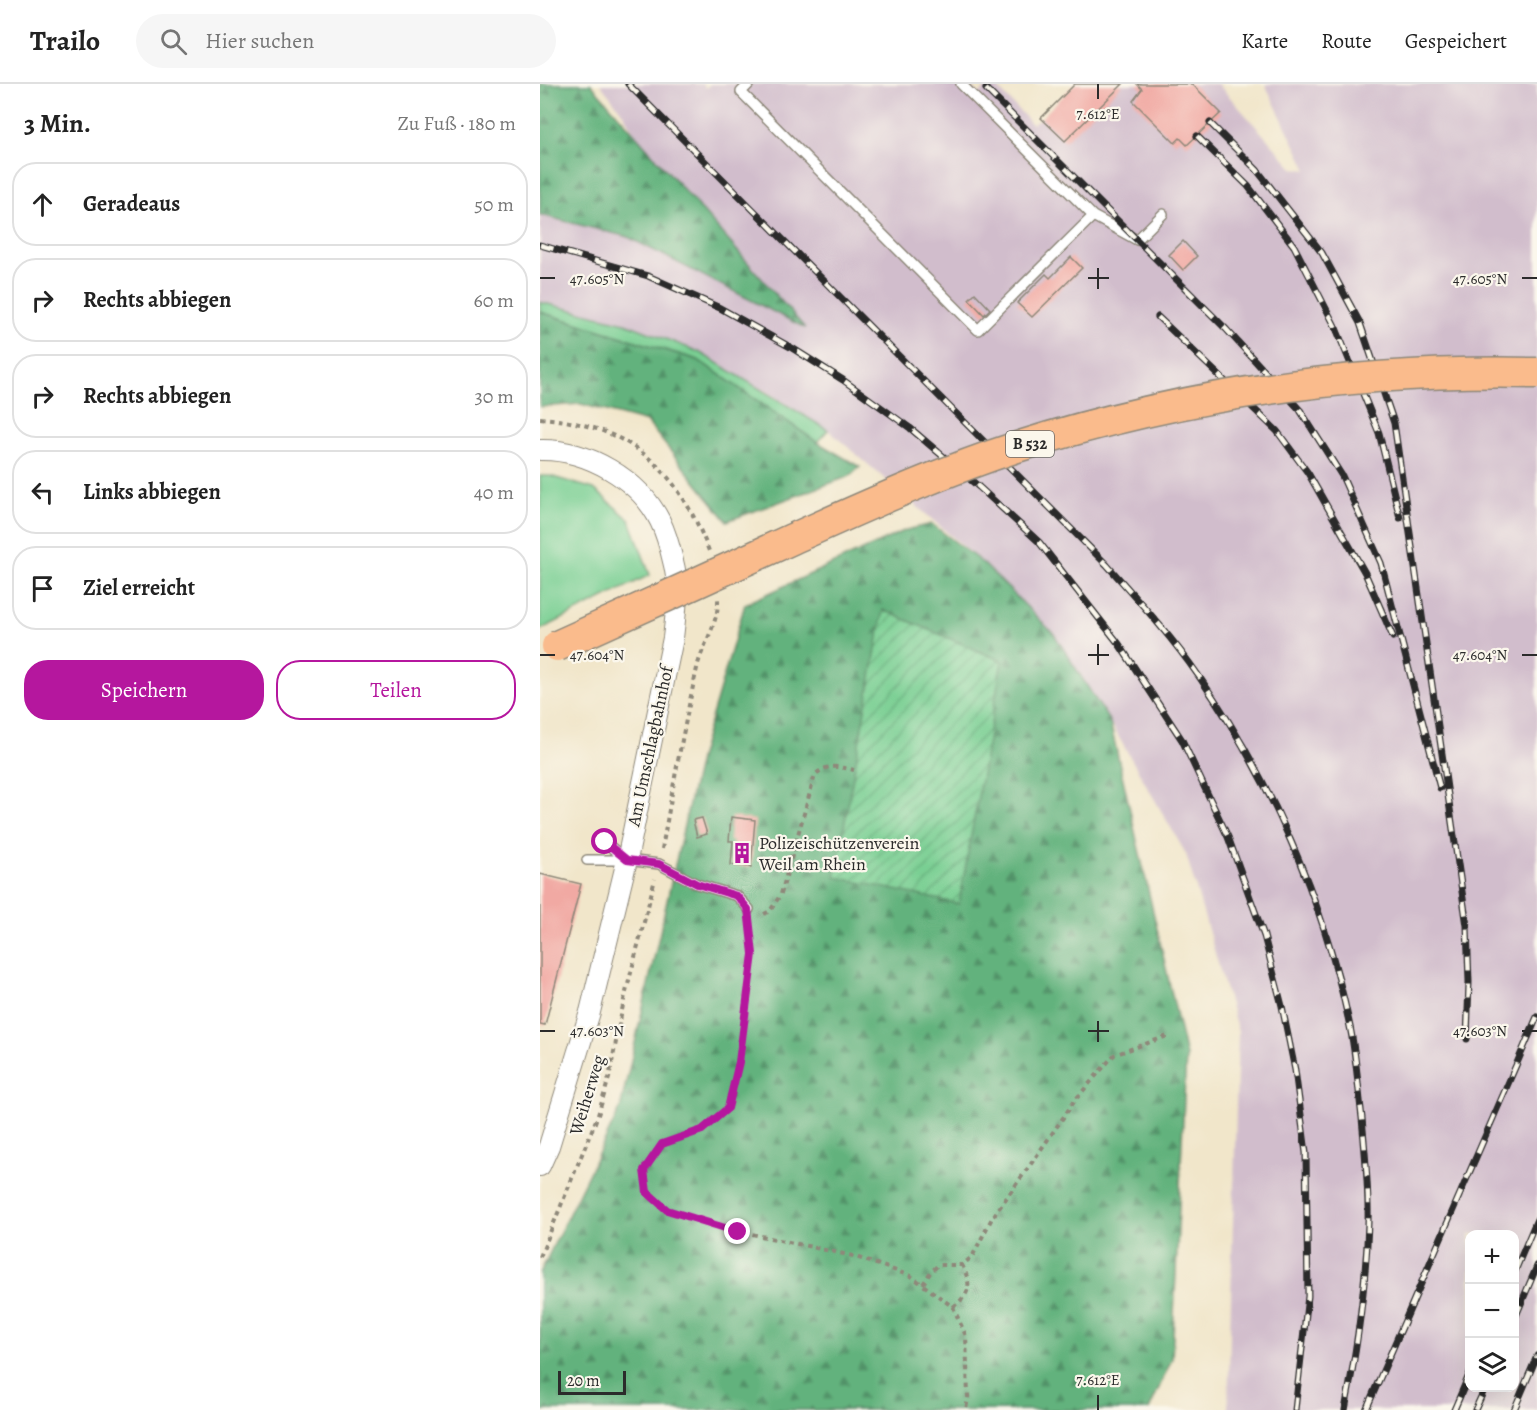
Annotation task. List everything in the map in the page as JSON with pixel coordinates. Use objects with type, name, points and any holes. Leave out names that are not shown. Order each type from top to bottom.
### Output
[{"type":"main road","name":"B 532","points":[[557,646],[889,495],[1016,448],[1131,414],[1222,396],[1334,380],[1470,372],[1537,374]]},
{"type":"street","name":"Am Umschlagbahnhof","points":[[540,450],[564,451],[588,458],[612,470],[629,483],[646,501],[660,521],[674,562],[677,607],[673,638],[627,860],[590,1012],[544,1143],[540,1166]]},
{"type":"lane","points":[[749,84],[741,92],[978,330],[1094,216]]},
{"type":"lane","points":[[961,84],[1094,216],[1137,240],[1164,214]]},
{"type":"lane","points":[[605,842],[627,860]]},
{"type":"lane","points":[[587,860],[627,860],[659,864],[697,884],[737,896],[748,909]]},
{"type":"path","points":[[854,770],[826,766],[815,775],[781,894],[770,911],[764,914],[748,909],[753,954],[739,1062],[728,1108],[702,1130],[662,1144],[644,1170],[647,1192],[667,1210],[738,1232],[853,1256],[911,1276],[923,1284],[953,1307],[966,1336],[969,1397],[966,1410]]},
{"type":"path","name":"Weiherweg","points":[[540,1257],[598,1115],[609,1078],[624,1000],[659,864]]},
{"type":"path","points":[[923,1284],[938,1265],[962,1265],[972,1257],[992,1218],[1076,1099],[1114,1054],[1170,1035]]},
{"type":"path","points":[[953,1307],[966,1297],[970,1280],[962,1265]]},
{"type":"shaded area","points":[[600,84],[703,84],[706,88],[710,84],[968,84],[979,94],[990,84],[994,84],[1032,124],[1075,84],[1218,84],[1293,168],[1307,170],[1265,84],[1537,84],[1537,1410],[1228,1410],[1238,1032],[1186,854],[1110,722],[1054,634],[984,564],[828,430],[766,391],[625,323],[540,302],[540,197],[701,243],[620,109]]},
{"type":"green space","points":[[540,84],[591,84],[805,328],[628,237],[540,215]]},
{"type":"green space","points":[[540,302],[625,323],[699,352],[828,430],[817,442],[698,360],[540,312]]},
{"type":"green space","points":[[540,312],[698,360],[817,442],[860,467],[850,476],[727,521],[647,422],[581,404],[540,407]]},
{"type":"green space","points":[[540,476],[550,476],[594,489],[630,520],[650,575],[540,630]]},
{"type":"green space","points":[[932,524],[984,564],[1054,634],[1110,722],[1186,1056],[1172,1359],[1149,1410],[540,1410],[540,1273],[620,1109],[699,759],[745,604],[906,530]]},
{"type":"green space","points":[[883,610],[1002,661],[959,904],[835,877]]},
{"type":"building","points":[[1075,84],[1123,84],[1065,141],[1041,118]]},
{"type":"building","points":[[1137,84],[1192,84],[1221,113],[1187,145],[1180,138],[1175,143],[1133,101],[1142,89]]},
{"type":"building","points":[[1183,241],[1197,256],[1183,270],[1169,255]]},
{"type":"building","points":[[1071,257],[1082,268],[1032,317],[1017,303],[1046,274],[1050,278]]},
{"type":"building","points":[[975,293],[990,309],[984,315],[969,299]]},
{"type":"building","name":"Polizeischützenverein Weil am Rhein","points":[[731,817],[755,820],[751,867],[731,865],[733,841],[729,841]]},
{"type":"building","points":[[702,818],[707,834],[697,837],[693,820]]},
{"type":"building","points":[[540,874],[581,884],[545,1025],[540,1024]]},
{"type":"railway","points":[[628,84],[1107,565],[1188,661],[1224,714],[1248,755],[1271,798],[1309,885],[1338,976],[1353,1046],[1362,1118],[1368,1223],[1360,1317],[1345,1410]]},
{"type":"railway","points":[[986,89],[1226,329],[1300,410],[1342,476],[1381,563],[1440,788]]},
{"type":"railway","points":[[1210,123],[1257,170],[1322,253],[1360,323],[1394,423],[1467,926],[1469,982],[1467,1039]]},
{"type":"railway","points":[[1197,136],[1248,186],[1294,246],[1336,328],[1379,433],[1400,518]]},
{"type":"railway","points":[[540,245],[648,276],[720,308],[792,348],[843,380],[910,428],[1039,542],[1119,644],[1182,740],[1228,837],[1264,936],[1295,1070],[1306,1153],[1308,1296],[1295,1410]]},
{"type":"railway","points":[[1158,317],[1277,431],[1308,473],[1365,573],[1393,637]]},
{"type":"railway","points":[[1366,1410],[1537,1017]]},
{"type":"railway","points":[[1519,1262],[1537,1219]]},
{"type":"railway","points":[[1519,1309],[1537,1266]]},
{"type":"railway","points":[[1514,1410],[1537,1356]]},
{"type":"railway","points":[[1454,1410],[1465,1385]]},
{"type":"railway","points":[[1475,1410],[1483,1392]]},
{"type":"place","name":"Polizeischützenverein Weil am Rhein","points":[[742,853]]},
{"type":"route","points":[[605,842],[627,860],[659,864],[697,884],[737,896],[748,909],[753,954],[739,1062],[728,1108],[702,1130],[662,1144],[644,1170],[647,1192],[667,1210],[738,1232]]}]
